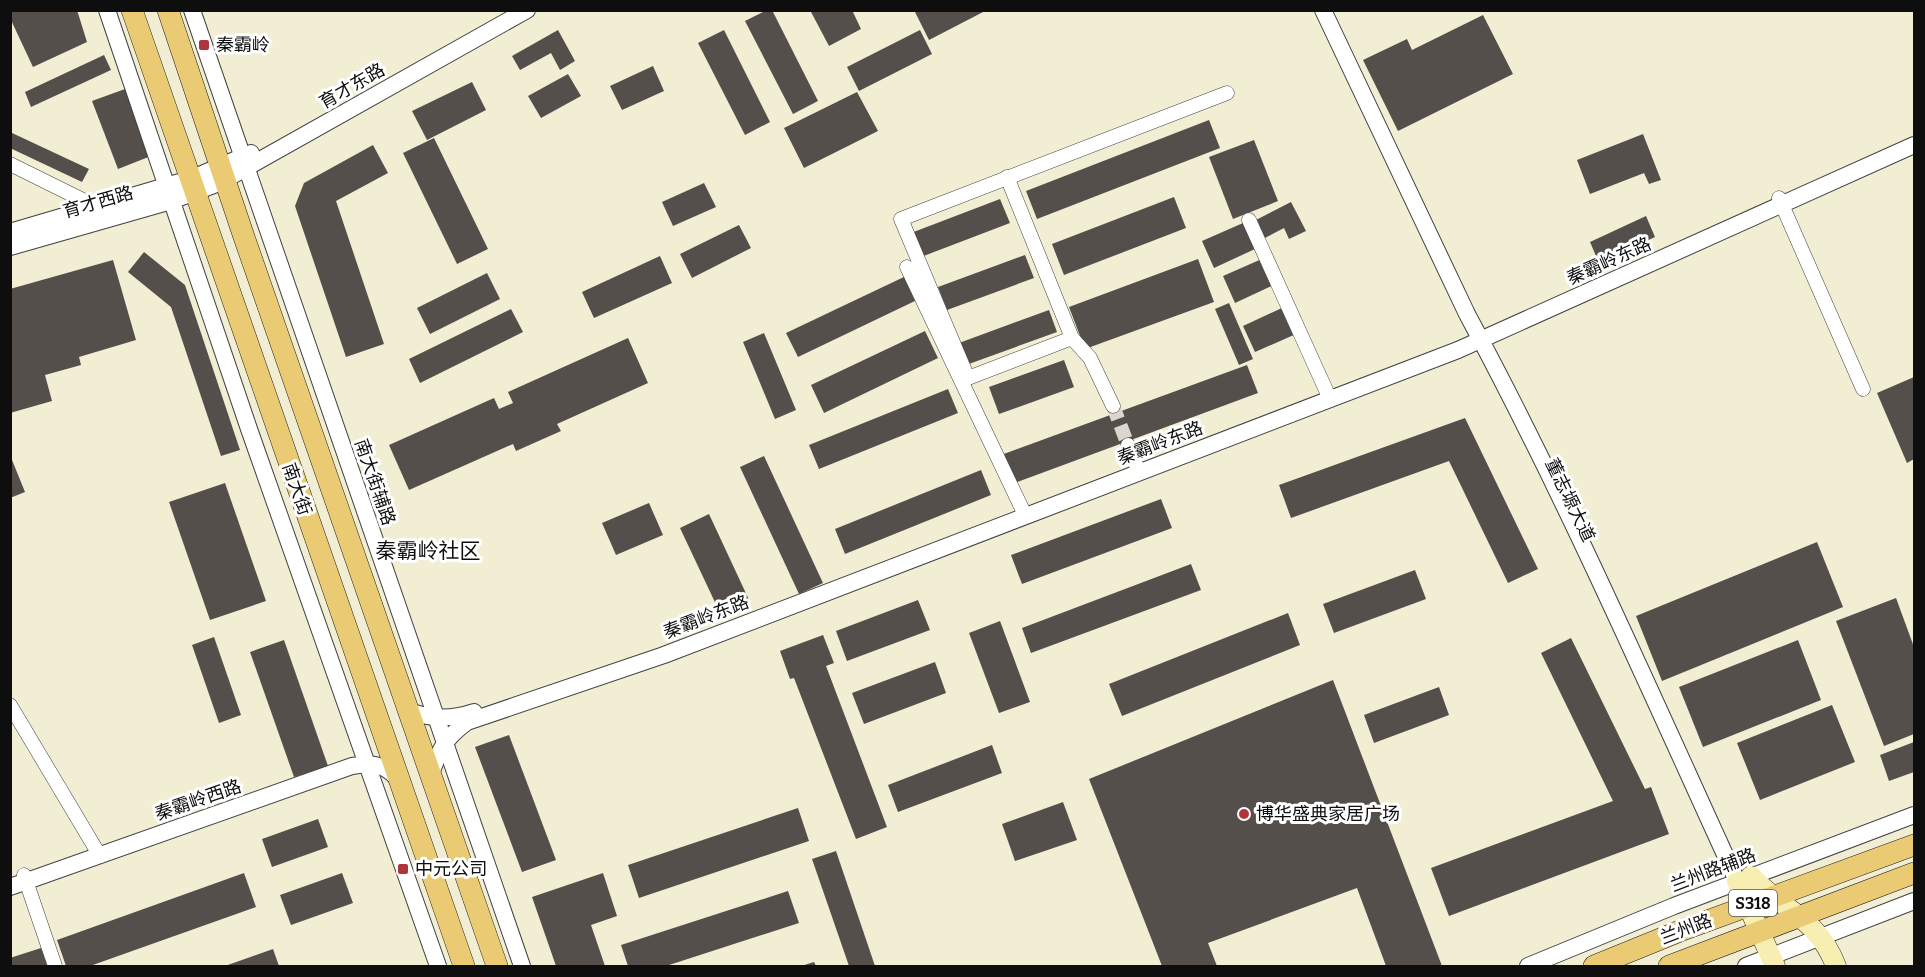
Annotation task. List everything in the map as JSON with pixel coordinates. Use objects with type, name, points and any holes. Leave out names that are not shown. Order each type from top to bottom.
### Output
[{"type":"main road","name":"南大街","points":[[132,10],[464,966]]},
{"type":"main road","name":"南大街","points":[[168,10],[497,966]]},
{"type":"main road","name":"兰州路","points":[[1594,966],[1772,896],[1914,845]]},
{"type":"main road","name":"兰州路","points":[[1669,966],[1914,873]]},
{"type":"main road","name":"董志塬大道","points":[[1744,879],[1772,896],[1812,926],[1825,943],[1836,966]]},
{"type":"main road","name":"董志塬大道","points":[[1744,879],[1749,905],[1774,961]]},
{"type":"street","points":[[107,10],[364,758],[438,966]]},
{"type":"street","name":"南大街辅路","points":[[192,10],[522,966]]},
{"type":"street","name":"育才东路","points":[[244,163],[506,10]]},
{"type":"street","name":"育才东路","points":[[193,186],[244,163],[528,10]]},
{"type":"street","name":"董志塬大道","points":[[1323,10],[1484,334]]},
{"type":"street","name":"董志塬大道","points":[[1333,10],[1574,528],[1744,879]]},
{"type":"street","points":[[1072,338],[968,378],[901,219],[1227,93]]},
{"type":"street","name":"秦霸岭东路","points":[[409,711],[436,718],[465,715],[662,648],[1329,396],[1484,334],[1780,201],[1914,137]]},
{"type":"street","name":"秦霸岭东路","points":[[1780,201],[1914,145]]},
{"type":"street","points":[[10,164],[117,216]]},
{"type":"street","points":[[1007,177],[1072,338],[1090,358],[1113,406]]},
{"type":"street","name":"育才西路","points":[[10,247],[117,216],[193,186]]},
{"type":"street","name":"育才西路","points":[[10,232],[97,207],[169,194]]},
{"type":"street","points":[[1780,201],[1863,389]]},
{"type":"street","points":[[1249,220],[1329,396]]},
{"type":"street","points":[[907,267],[1023,512]]},
{"type":"street","points":[[1128,445],[1138,468]]},
{"type":"street","name":"秦霸岭东路","points":[[431,774],[445,742],[467,722],[664,655],[1023,512]]},
{"type":"street","points":[[10,705],[98,853]]},
{"type":"street","points":[[364,758],[379,725]]},
{"type":"street","points":[[364,758],[388,769],[397,778]]},
{"type":"street","name":"秦霸岭西路","points":[[10,887],[20,879],[364,758]]},
{"type":"street","name":"兰州路辅路","points":[[1528,966],[1744,879],[1914,815]]},
{"type":"street","points":[[20,879],[55,966]]},
{"type":"street","points":[[1746,966],[1774,961],[1820,937],[1914,901]]},
{"type":"shaded area","points":[[11,11],[1914,11],[1914,966],[11,966]]},
{"type":"building","points":[[10,10],[77,10],[87,42],[33,67],[10,18]]},
{"type":"building","points":[[767,10],[772,10],[818,101],[793,114],[745,21]]},
{"type":"building","points":[[810,10],[852,10],[861,29],[829,46]]},
{"type":"building","points":[[914,10],[987,10],[929,40]]},
{"type":"building","points":[[1483,15],[1513,74],[1398,131],[1363,60],[1407,39],[1412,50]]},
{"type":"building","points":[[558,30],[575,61],[560,70],[551,53],[520,70],[512,56]]},
{"type":"building","points":[[724,30],[770,122],[745,135],[698,43]]},
{"type":"building","points":[[920,30],[932,54],[859,91],[847,67]]},
{"type":"building","points":[[104,55],[111,70],[31,107],[25,92]]},
{"type":"building","points":[[653,66],[664,91],[622,110],[610,86]]},
{"type":"building","points":[[568,74],[581,96],[541,118],[528,96]]},
{"type":"building","points":[[472,82],[486,110],[427,140],[412,111]]},
{"type":"building","points":[[125,89],[151,156],[118,169],[92,101]]},
{"type":"building","points":[[857,92],[878,131],[804,168],[784,128]]},
{"type":"building","points":[[1209,120],[1220,148],[1037,219],[1026,191]]},
{"type":"building","points":[[10,132],[89,169],[82,182],[10,148]]},
{"type":"building","points":[[1643,134],[1661,180],[1649,184],[1644,173],[1590,194],[1577,160]]},
{"type":"building","points":[[434,138],[488,249],[457,264],[403,153]]},
{"type":"building","points":[[1254,140],[1278,201],[1233,219],[1209,157]]},
{"type":"building","points":[[373,145],[388,173],[336,201],[384,344],[346,357],[295,206],[304,183]]},
{"type":"building","points":[[704,183],[716,207],[673,226],[662,202]]},
{"type":"building","points":[[1174,197],[1186,228],[1064,275],[1052,244]]},
{"type":"building","points":[[1000,199],[1010,223],[921,257],[911,233]]},
{"type":"building","points":[[1291,202],[1306,231],[1289,239],[1284,228],[1263,239],[1254,221]]},
{"type":"building","points":[[1646,216],[1655,237],[1599,263],[1590,242]]},
{"type":"building","points":[[1243,223],[1255,249],[1214,268],[1202,241]]},
{"type":"building","points":[[739,225],[751,248],[692,278],[680,254]]},
{"type":"building","points":[[144,252],[185,285],[240,450],[221,456],[171,307],[128,272]]},
{"type":"building","points":[[1025,255],[1034,278],[947,310],[938,287]]},
{"type":"building","points":[[660,256],[672,283],[594,318],[582,292]]},
{"type":"building","points":[[1264,258],[1276,284],[1235,303],[1223,276]]},
{"type":"building","points":[[1198,259],[1214,302],[1085,349],[1069,307]]},
{"type":"building","points":[[113,260],[136,340],[79,357],[81,365],[45,375],[52,401],[10,413],[10,289]]},
{"type":"building","points":[[487,273],[500,299],[430,334],[417,308]]},
{"type":"building","points":[[906,276],[917,300],[798,357],[786,333]]},
{"type":"building","points":[[1229,303],[1253,359],[1239,365],[1215,309]]},
{"type":"building","points":[[1284,307],[1296,334],[1255,352],[1243,326]]},
{"type":"building","points":[[511,309],[523,332],[420,383],[409,359]]},
{"type":"building","points":[[1049,310],[1057,332],[966,365],[959,343]]},
{"type":"building","points":[[925,331],[938,358],[824,413],[811,385]]},
{"type":"building","points":[[764,333],[796,410],[775,419],[743,342]]},
{"type":"building","points":[[628,338],[648,383],[557,424],[561,431],[516,451],[513,444],[409,490],[389,445],[494,398],[499,409],[513,403],[508,392]]},
{"type":"building","points":[[1064,360],[1074,387],[999,414],[989,387]]},
{"type":"building","points":[[1247,365],[1258,393],[1012,484],[1001,455]]},
{"type":"building","points":[[1914,377],[1914,459],[1907,463],[1877,393]]},
{"type":"building","points":[[948,389],[958,413],[819,469],[809,445]]},
{"type":"building","points":[[1465,418],[1538,569],[1508,583],[1449,461],[1291,518],[1279,485]]},
{"type":"building","points":[[10,455],[25,492],[10,498]]},
{"type":"building","points":[[764,456],[823,583],[799,594],[740,467]]},
{"type":"building","points":[[981,470],[991,495],[845,554],[835,529]]},
{"type":"building","points":[[225,483],[266,601],[210,620],[169,502]]},
{"type":"building","points":[[1161,499],[1172,528],[1022,584],[1011,555]]},
{"type":"building","points":[[649,503],[663,535],[616,555],[602,523]]},
{"type":"building","points":[[709,514],[750,602],[721,615],[680,528]]},
{"type":"building","points":[[1817,542],[1843,607],[1662,681],[1636,616]]},
{"type":"building","points":[[1191,564],[1201,590],[1031,653],[1022,628]]},
{"type":"building","points":[[1415,570],[1426,599],[1334,633],[1323,604]]},
{"type":"building","points":[[1896,598],[1914,647],[1914,734],[1884,746],[1836,621]]},
{"type":"building","points":[[918,600],[930,630],[847,661],[836,631]]},
{"type":"building","points":[[1288,613],[1300,645],[1122,716],[1109,684]]},
{"type":"building","points":[[1000,621],[1030,702],[999,713],[969,633]]},
{"type":"building","points":[[823,635],[834,663],[826,666],[887,827],[856,839],[794,678],[790,679],[780,651]]},
{"type":"building","points":[[214,637],[241,715],[219,723],[192,645]]},
{"type":"building","points":[[1571,638],[1645,789],[1651,787],[1669,834],[1449,916],[1431,868],[1613,801],[1541,653]]},
{"type":"building","points":[[284,640],[328,766],[294,777],[250,652]]},
{"type":"building","points":[[1798,640],[1821,700],[1703,747],[1679,687]]},
{"type":"building","points":[[935,662],[946,693],[864,724],[852,693]]},
{"type":"building","name":"博华盛典家居广场","points":[[1333,680],[1442,966],[1386,966],[1357,888],[1208,943],[1217,966],[1162,966],[1089,779]]},
{"type":"building","points":[[1439,687],[1449,715],[1374,743],[1364,715]]},
{"type":"building","points":[[1832,705],[1855,762],[1760,800],[1737,743]]},
{"type":"building","points":[[509,735],[556,860],[522,872],[475,747]]},
{"type":"building","points":[[1914,742],[1914,772],[1889,781],[1880,755]]},
{"type":"building","points":[[992,745],[1002,773],[898,812],[888,785]]},
{"type":"building","points":[[1063,802],[1077,840],[1015,861],[1002,824]]},
{"type":"building","points":[[798,808],[809,841],[639,898],[628,865]]},
{"type":"building","points":[[318,819],[328,847],[272,867],[262,839]]},
{"type":"building","points":[[836,851],[875,966],[849,966],[812,859]]},
{"type":"building","points":[[244,873],[256,907],[90,966],[66,966],[57,940]]},
{"type":"building","points":[[342,873],[353,903],[291,925],[280,895]]},
{"type":"building","points":[[603,873],[617,916],[591,925],[605,966],[556,966],[532,897]]},
{"type":"building","points":[[788,891],[799,923],[666,966],[628,966],[621,945]]},
{"type":"building","points":[[41,948],[48,966],[10,966],[10,958]]},
{"type":"building","points":[[273,949],[279,966],[225,966]]},
{"type":"building","points":[[814,962],[816,966],[801,966]]},
{"type":"tunnel","points":[[1113,406],[1128,445]]},
{"type":"place","name":"秦霸岭","points":[[204,45]]},
{"type":"place","name":"博华盛典家居广场","points":[[1244,814]]},
{"type":"place","name":"中元公司","points":[[403,869]]},
{"type":"district","name":"秦霸岭社区","points":[[428,551]]}]
